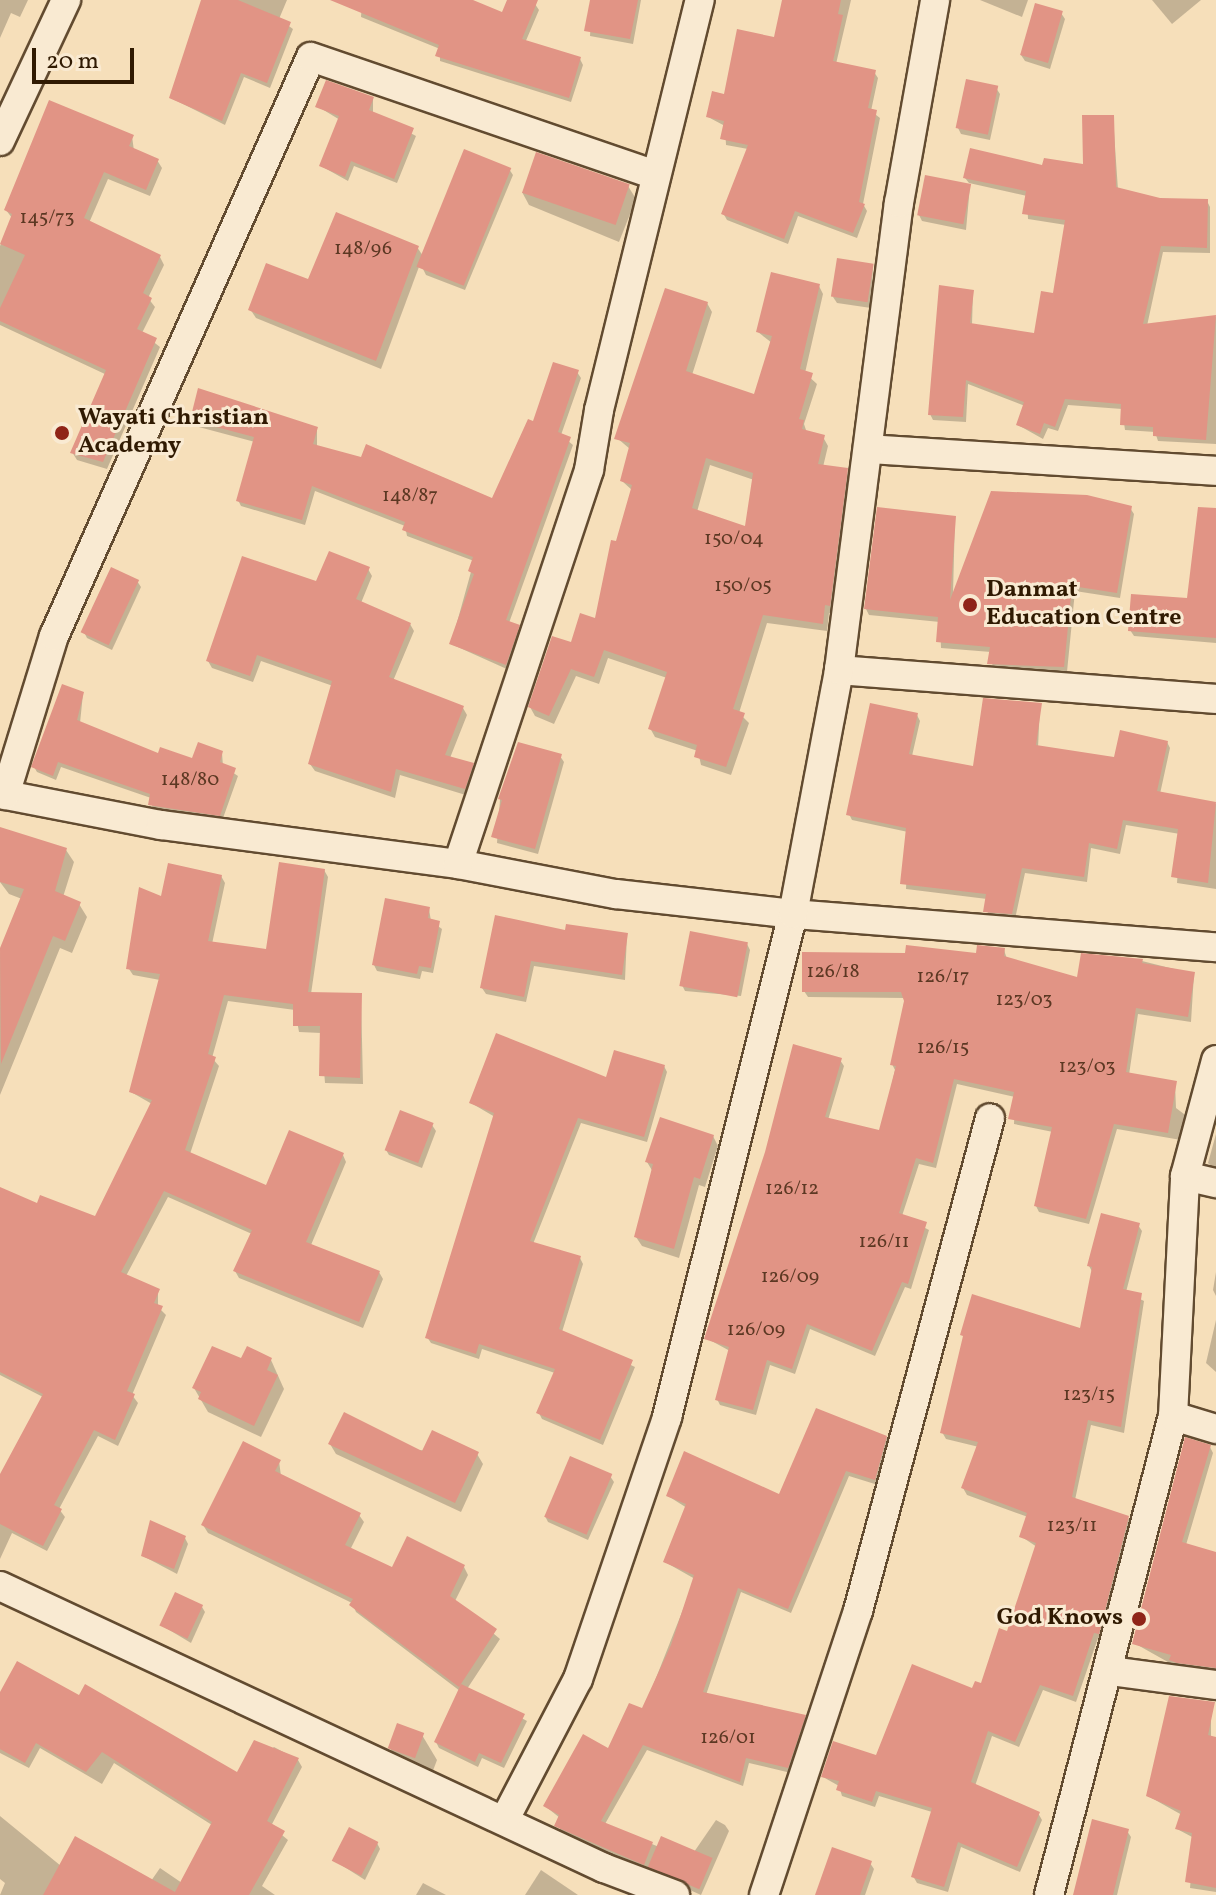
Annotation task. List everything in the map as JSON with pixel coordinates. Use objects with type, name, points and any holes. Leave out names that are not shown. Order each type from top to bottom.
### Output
[{"type":"street","points":[[0,141],[66,0]]},
{"type":"street","points":[[458,864],[589,470],[655,175],[700,0]]},
{"type":"street","points":[[505,1819],[578,1679],[667,1417],[793,914],[839,670],[899,203],[935,0]]},
{"type":"street","points":[[655,175],[311,57],[54,636],[2,794],[161,825],[458,864],[616,894],[793,914],[1216,947]]},
{"type":"street","points":[[868,449],[1216,471]]},
{"type":"street","points":[[839,670],[1216,699]]},
{"type":"street","points":[[1049,1895],[1110,1671],[1173,1416],[1185,1176],[1216,1060]]},
{"type":"street","points":[[764,1895],[858,1611],[950,1282],[990,1118]]},
{"type":"street","points":[[1185,1176],[1216,1183]]},
{"type":"street","points":[[1173,1416],[1216,1429]]},
{"type":"street","points":[[0,1586],[505,1819],[604,1868],[675,1895]]},
{"type":"street","points":[[1110,1671],[1216,1685]]},
{"type":"building","points":[[201,0],[238,0],[291,22],[267,83],[241,73],[222,121],[169,98]]},
{"type":"building","points":[[330,0],[473,0],[502,12],[507,0],[538,0],[522,39],[581,57],[569,98],[435,56],[439,45]]},
{"type":"building","points":[[590,0],[638,0],[630,39],[584,31]]},
{"type":"building","points":[[782,0],[841,0],[838,14],[843,15],[833,61],[876,70],[868,108],[877,110],[859,202],[865,204],[853,233],[795,211],[784,239],[721,214],[748,145],[720,139],[724,121],[706,117],[712,91],[724,94],[737,29],[774,37]]},
{"type":"building","points":[[1035,3],[1063,11],[1048,63],[1020,55]]},
{"type":"building","points":[[966,79],[998,86],[988,135],[956,128]]},
{"type":"building","points":[[326,80],[374,97],[369,110],[414,128],[394,179],[351,161],[345,177],[319,166],[339,116],[315,107]]},
{"type":"building","points":[[49,100],[134,135],[129,146],[159,159],[146,190],[104,172],[84,218],[161,255],[143,293],[152,298],[137,329],[157,338],[103,462],[70,453],[106,370],[0,321],[0,308],[25,255],[0,244],[12,214],[4,210]]},
{"type":"building","points":[[1082,115],[1114,115],[1116,187],[1160,198],[1208,199],[1207,248],[1161,246],[1143,324],[1216,315],[1206,440],[1153,436],[1153,427],[1120,425],[1121,404],[1065,399],[1055,427],[1044,423],[1040,434],[1016,425],[1024,402],[966,380],[963,417],[928,415],[939,285],[974,290],[970,323],[1034,333],[1041,291],[1053,293],[1065,220],[1022,214],[1026,191],[963,178],[970,148],[1042,165],[1044,158],[1083,164]]},
{"type":"building","points":[[464,149],[511,168],[464,286],[416,267]]},
{"type":"building","points":[[536,152],[630,184],[616,225],[522,193]]},
{"type":"building","points":[[925,175],[971,184],[963,224],[917,215]]},
{"type":"building","points":[[336,212],[419,246],[376,361],[248,310],[266,263],[308,279]]},
{"type":"building","points":[[837,258],[874,264],[867,302],[831,297]]},
{"type":"building","points":[[771,272],[820,284],[800,369],[813,373],[799,419],[804,420],[802,429],[825,435],[818,464],[848,468],[830,606],[825,605],[823,624],[763,615],[733,709],[745,713],[726,767],[694,757],[697,745],[648,729],[667,672],[604,650],[594,677],[571,669],[549,716],[528,707],[552,636],[571,642],[580,613],[595,618],[611,540],[616,541],[632,485],[620,481],[630,443],[614,439],[665,288],[708,302],[686,371],[754,394],[772,336],[756,332]],"holes":[[[706,458],[753,473],[745,526],[692,508]]]},
{"type":"building","points":[[553,362],[579,370],[558,432],[571,437],[506,620],[520,625],[506,665],[449,644],[474,574],[468,571],[473,557],[402,530],[405,522],[312,486],[302,520],[236,501],[254,437],[190,420],[198,388],[318,427],[313,444],[361,457],[366,444],[492,498],[528,419],[533,421]]},
{"type":"building","points":[[991,491],[1087,495],[1132,506],[1117,593],[1072,586],[1064,667],[987,664],[990,647],[936,642],[938,617],[864,609],[877,507],[956,516],[950,600]]},
{"type":"building","points":[[1198,507],[1216,508],[1216,638],[1128,631],[1131,594],[1187,598]]},
{"type":"building","points":[[329,551],[370,567],[356,599],[411,623],[389,677],[464,706],[445,755],[474,763],[465,789],[396,769],[391,792],[308,764],[332,681],[257,655],[250,676],[206,661],[242,556],[316,581]]},
{"type":"building","points":[[111,567],[139,580],[109,645],[81,632]]},
{"type":"building","points":[[62,684],[84,692],[77,720],[158,753],[160,747],[192,758],[198,742],[223,751],[220,762],[236,768],[220,816],[148,805],[150,794],[58,762],[53,776],[31,767]]},
{"type":"building","points":[[983,698],[1042,703],[1036,745],[1114,757],[1120,730],[1168,741],[1157,791],[1216,802],[1208,883],[1171,877],[1178,829],[1123,820],[1117,849],[1089,843],[1084,877],[1022,868],[1012,914],[983,912],[986,894],[900,884],[906,828],[846,815],[870,703],[918,713],[909,754],[973,766]]},
{"type":"building","points":[[518,742],[562,754],[535,849],[491,837],[502,800],[498,799]]},
{"type":"building","points":[[0,827],[67,848],[55,891],[81,902],[65,941],[53,936],[1,1064],[0,948],[24,889],[0,882]]},
{"type":"building","points":[[279,862],[325,869],[308,992],[362,993],[360,1078],[319,1076],[320,1026],[293,1026],[293,1004],[224,995],[208,1054],[216,1057],[185,1150],[266,1185],[289,1130],[344,1153],[306,1242],[380,1271],[359,1322],[233,1271],[252,1230],[164,1191],[121,1272],[160,1289],[154,1303],[163,1306],[127,1391],[135,1394],[115,1440],[94,1430],[54,1505],[62,1509],[43,1546],[0,1524],[0,1474],[43,1394],[0,1372],[0,1187],[37,1203],[40,1195],[95,1216],[152,1100],[129,1092],[160,974],[126,969],[139,887],[161,896],[168,863],[222,875],[208,941],[266,949]]},
{"type":"building","points":[[385,898],[430,907],[428,918],[440,921],[431,968],[419,966],[417,974],[372,965]]},
{"type":"building","points":[[495,915],[565,930],[566,924],[628,933],[622,975],[531,961],[524,997],[480,988]]},
{"type":"building","points":[[690,931],[748,942],[737,997],[679,986]]},
{"type":"building","points":[[906,945],[976,953],[977,945],[1005,948],[1004,956],[1077,977],[1081,953],[1143,959],[1142,963],[1195,972],[1188,1017],[1136,1008],[1126,1072],[1177,1081],[1168,1133],[1114,1124],[1086,1219],[1034,1206],[1052,1127],[1008,1119],[1014,1092],[954,1079],[933,1163],[916,1158],[899,1213],[927,1222],[908,1284],[902,1282],[872,1351],[807,1324],[792,1369],[767,1360],[753,1410],[715,1400],[729,1347],[704,1339],[765,1152],[793,1044],[842,1058],[825,1117],[879,1130],[896,1066],[890,1065],[904,1001],[901,992],[802,992],[802,952],[905,953]]},
{"type":"building","points":[[496,1033],[606,1077],[614,1050],[665,1065],[644,1137],[578,1118],[530,1241],[581,1256],[559,1329],[633,1360],[600,1440],[536,1413],[555,1369],[479,1344],[476,1354],[425,1338],[494,1113],[469,1103]]},
{"type":"building","points":[[400,1110],[434,1123],[418,1163],[385,1150]]},
{"type":"building","points":[[660,1117],[714,1135],[700,1179],[694,1177],[674,1249],[634,1237],[653,1164],[645,1162]]},
{"type":"building","points":[[1101,1213],[1140,1223],[1123,1289],[1142,1293],[1121,1427],[1088,1420],[1072,1497],[1129,1516],[1099,1634],[1094,1633],[1073,1696],[1040,1685],[1015,1742],[988,1731],[971,1782],[1040,1812],[1017,1867],[958,1842],[944,1887],[911,1877],[932,1808],[876,1791],[872,1802],[836,1790],[839,1781],[821,1777],[833,1741],[876,1755],[912,1664],[972,1688],[975,1681],[981,1683],[999,1628],[1007,1631],[1036,1543],[1019,1537],[1027,1513],[961,1488],[978,1442],[940,1433],[963,1336],[960,1335],[972,1294],[1080,1328],[1092,1267],[1087,1266]]},
{"type":"building","points":[[212,1346],[241,1358],[247,1346],[272,1358],[267,1370],[278,1375],[254,1426],[198,1399],[201,1392],[192,1388]]},
{"type":"building","points":[[816,1408],[887,1436],[875,1480],[846,1471],[788,1609],[738,1588],[703,1692],[806,1715],[788,1768],[746,1758],[740,1782],[643,1745],[601,1821],[653,1842],[644,1865],[554,1826],[559,1815],[543,1806],[583,1734],[608,1748],[629,1703],[642,1708],[671,1645],[694,1575],[663,1562],[686,1504],[666,1496],[684,1451],[779,1494]]},
{"type":"building","points":[[344,1412],[422,1451],[432,1430],[479,1452],[455,1503],[328,1444]]},
{"type":"building","points":[[1185,1437],[1211,1445],[1182,1542],[1216,1552],[1216,1668],[1177,1663],[1169,1660],[1171,1655],[1132,1644]]},
{"type":"building","points":[[243,1441],[281,1460],[275,1471],[361,1513],[345,1545],[392,1567],[407,1536],[465,1565],[450,1596],[497,1629],[459,1687],[349,1605],[353,1599],[201,1525]]},
{"type":"building","points":[[570,1456],[612,1474],[587,1535],[544,1517]]},
{"type":"building","points":[[150,1520],[186,1536],[174,1569],[141,1556]]},
{"type":"building","points":[[175,1592],[203,1605],[187,1639],[159,1626]]},
{"type":"building","points":[[17,1661],[79,1695],[85,1684],[237,1772],[254,1740],[299,1758],[267,1821],[285,1831],[249,1895],[43,1895],[75,1836],[175,1892],[212,1822],[102,1752],[86,1772],[36,1743],[25,1763],[0,1749],[0,1692]]},
{"type":"building","points":[[461,1684],[525,1714],[501,1763],[479,1753],[475,1762],[434,1742]]},
{"type":"building","points":[[1169,1696],[1215,1702],[1208,1735],[1216,1737],[1216,1888],[1185,1882],[1192,1833],[1175,1829],[1181,1811],[1146,1796]]},
{"type":"building","points":[[397,1723],[424,1733],[415,1758],[388,1748]]},
{"type":"building","points":[[1092,1819],[1129,1829],[1113,1895],[1073,1895]]},
{"type":"building","points":[[349,1827],[378,1842],[361,1876],[332,1861]]},
{"type":"building","points":[[661,1836],[713,1858],[699,1889],[648,1867]]},
{"type":"building","points":[[832,1847],[872,1861],[860,1895],[815,1895]]},
{"type":"place","name":"Wayati Christian Academy","points":[[62,433]]},
{"type":"place","name":"Danmat Education Centre","points":[[970,605]]},
{"type":"place","name":"God Knows","points":[[1139,1619]]}]
